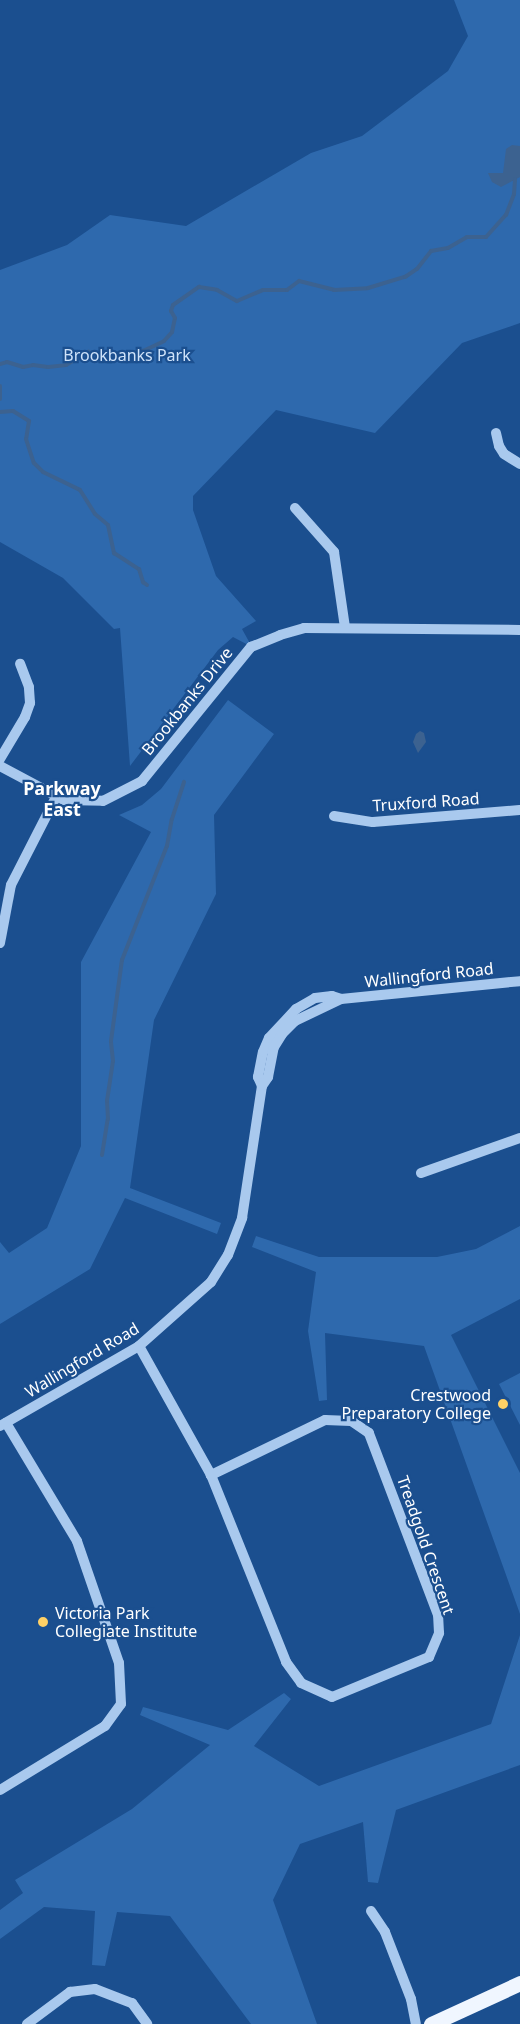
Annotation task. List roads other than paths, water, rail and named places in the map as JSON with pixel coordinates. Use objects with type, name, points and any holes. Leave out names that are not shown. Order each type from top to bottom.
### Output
[{"type":"main road","points":[[431,2024],[520,1983]]},
{"type":"street","points":[[496,433],[499,446],[504,454],[520,464]]},
{"type":"street","points":[[295,508],[334,552],[345,627]]},
{"type":"street","name":"Brookbanks Drive","points":[[0,766],[56,797],[71,802],[103,801],[142,781],[251,647],[304,628],[520,630]]},
{"type":"street","points":[[0,759],[25,717],[30,703],[29,687],[20,664]]},
{"type":"street","points":[[0,943],[11,885],[56,797]]},
{"type":"street","name":"Truxford Road","points":[[334,816],[373,822],[520,810]]},
{"type":"street","name":"Wallingford Road","points":[[3,1424],[139,1346],[211,1282],[228,1255],[242,1218],[262,1086],[268,1077],[274,1047],[282,1034],[295,1021],[311,1011],[334,1004],[341,999],[520,981]]},
{"type":"street","points":[[421,1173],[520,1138]]},
{"type":"street","name":"Treadgold Crescent","points":[[139,1346],[211,1476],[286,1662],[301,1683],[332,1697],[429,1657],[439,1633],[438,1615],[369,1433],[351,1421],[325,1420],[211,1476]]},
{"type":"street","points":[[0,1790],[105,1726],[121,1704],[119,1663],[76,1541],[3,1424]]},
{"type":"street","points":[[370,1911],[385,1932],[411,1999],[416,2024]]},
{"type":"street","points":[[27,2024],[70,1992],[95,1989],[132,2003],[147,2024]]},
{"type":"waterway","points":[[0,364],[7,362],[23,367],[33,365],[48,367],[66,365],[88,352],[109,358],[143,351],[164,341],[172,332],[175,318],[171,311],[173,305],[199,287],[217,290],[237,301],[263,290],[287,290],[299,281],[334,290],[368,288],[405,277],[417,269],[431,251],[448,248],[467,237],[486,237],[506,215],[514,194],[515,179]]},
{"type":"waterway","points":[[0,386],[0,399]]},
{"type":"waterway","points":[[0,412],[13,411],[29,421],[26,439],[34,463],[43,472],[80,490],[95,514],[108,525],[114,553],[139,569],[143,582],[147,585]]},
{"type":"waterway","points":[[102,1155],[113,1061],[111,1041],[122,960],[167,846],[172,819],[184,782]]},
{"type":"place","name":"Crestwood Preparatory College","points":[[503,1404]]},
{"type":"place","name":"Victoria Park Collegiate Institute","points":[[43,1622]]},
{"type":"district","name":"Parkway East","points":[[62,799]]},
{"type":"park label","name":"Brookbanks Park","points":[[127,355]]}]
